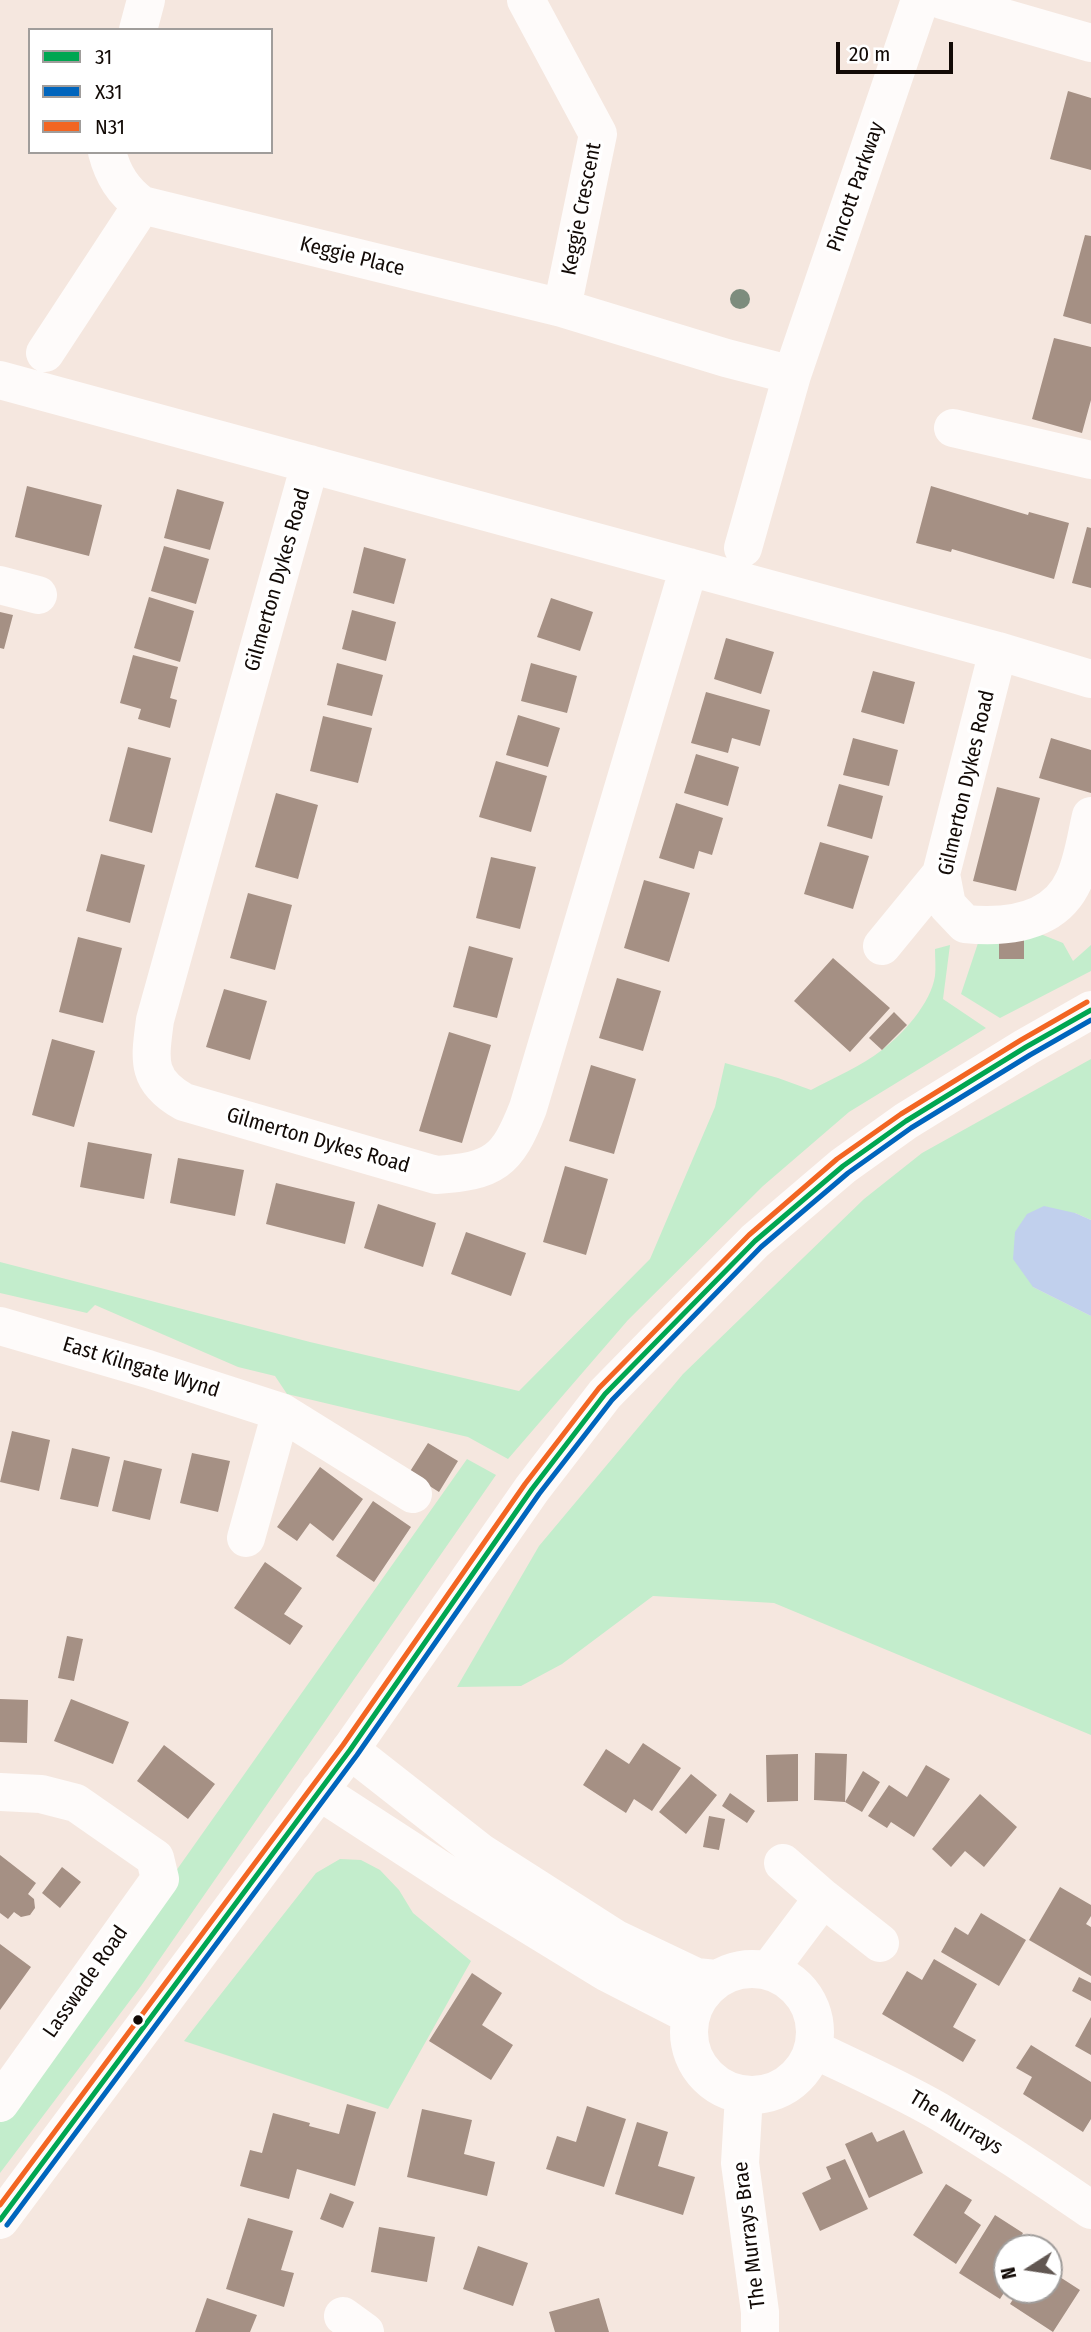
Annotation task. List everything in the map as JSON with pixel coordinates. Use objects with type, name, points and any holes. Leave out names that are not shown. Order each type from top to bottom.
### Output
[{"type":"street","points":[[139,28],[146,0]]},
{"type":"street","name":"Keggie Crescent","points":[[526,0],[598,134],[562,308]]},
{"type":"street","name":"Pincott Parkway","points":[[743,548],[792,375],[920,0]]},
{"type":"street","points":[[942,0],[1091,43]]},
{"type":"street","points":[[44,353],[142,205],[120,184],[107,154]]},
{"type":"street","name":"Keggie Place","points":[[142,205],[562,308]]},
{"type":"street","points":[[562,308],[726,358],[792,375]]},
{"type":"street","name":"Gilmerton Dykes Road","points":[[0,380],[998,651],[1091,679]]},
{"type":"street","points":[[953,428],[1091,460]]},
{"type":"street","name":"Gilmerton Dykes Road","points":[[310,464],[155,1020],[151,1059],[155,1078],[167,1093],[184,1102],[436,1175],[461,1174],[485,1168],[504,1154],[516,1138],[532,1094],[689,567]]},
{"type":"street","points":[[0,585],[38,595]]},
{"type":"street","name":"Gilmerton Dykes Road","points":[[998,651],[941,874],[947,905],[965,924],[992,927],[1033,920],[1056,906],[1074,881],[1091,816]]},
{"type":"street","points":[[882,946],[941,874]]},
{"type":"street","points":[[0,2220],[350,1750],[532,1489],[604,1394],[755,1241],[843,1166],[906,1121],[1026,1046],[1091,1010]]},
{"type":"street","name":"East Kilngate Wynd","points":[[0,1326],[148,1369],[281,1412],[413,1494]]},
{"type":"street","points":[[246,1538],[281,1412]]},
{"type":"street","points":[[350,1750],[480,1852],[616,1939],[696,1977],[716,1979]]},
{"type":"street","points":[[319,1791],[594,1965],[690,2015]]},
{"type":"street","name":"Lasswade Road","points":[[0,1792],[41,1794],[76,1803],[155,1858],[160,1879],[0,2102]]},
{"type":"street","points":[[783,1863],[823,1899],[880,1943]]},
{"type":"street","points":[[769,1970],[823,1899]]},
{"type":"street","points":[[751,1968],[769,1970],[787,1979],[802,1992],[812,2010],[816,2029],[813,2049],[806,2066],[794,2080],[779,2090],[762,2095],[744,2095],[723,2089],[705,2076],[693,2058],[688,2037],[690,2015],[699,1995],[716,1979],[732,1971],[751,1968]]},
{"type":"street","name":"The Murrays","points":[[813,2049],[936,2110],[990,2142],[1091,2210]]},
{"type":"street","name":"The Murrays Brae","points":[[744,2095],[740,2163],[760,2312],[760,2332]]},
{"type":"green space","points":[[1043,935],[1063,943],[1073,961],[1091,945],[1091,971],[1000,1018],[961,994],[980,937],[999,936],[999,959],[1024,959],[1024,937]]},
{"type":"green space","points":[[950,945],[943,999],[986,1028],[849,1112],[763,1186],[628,1320],[508,1459],[468,1437],[287,1394],[275,1376],[238,1367],[95,1305],[87,1313],[0,1293],[0,1262],[310,1342],[519,1391],[650,1259],[715,1107],[725,1063],[811,1090],[847,1072],[882,1050],[915,1017],[932,986],[935,949]]},
{"type":"green space","points":[[1091,1059],[1091,1220],[1075,1213],[1033,1287],[1091,1316],[1091,1735],[774,1603],[653,1596],[562,1664],[521,1686],[457,1687],[539,1546],[683,1374],[864,1199],[922,1153]]},
{"type":"green space","points":[[467,1459],[496,1475],[141,1986],[0,2173],[0,2120]]},
{"type":"green space","points":[[340,1859],[361,1860],[380,1870],[399,1890],[413,1913],[471,1961],[388,2109],[184,2041],[316,1873]]},
{"type":"water","points":[[1044,1206],[1075,1213],[1091,1220],[1091,1316],[1033,1287],[1013,1259],[1015,1232],[1027,1214]]},
{"type":"building","points":[[1068,91],[1091,98],[1091,170],[1050,159]]},
{"type":"building","points":[[1085,235],[1091,236],[1091,324],[1063,316]]},
{"type":"building","points":[[1054,338],[1091,347],[1091,400],[1082,433],[1032,419]]},
{"type":"building","points":[[27,486],[102,505],[89,556],[15,537]]},
{"type":"building","points":[[931,486],[1028,515],[1029,512],[1069,523],[1054,579],[952,549],[951,552],[916,543]]},
{"type":"building","points":[[177,489],[224,502],[210,550],[164,538]]},
{"type":"building","points":[[1087,527],[1091,528],[1091,588],[1072,583]]},
{"type":"building","points":[[164,546],[209,559],[196,604],[151,591]]},
{"type":"building","points":[[364,547],[406,559],[394,604],[353,593]]},
{"type":"building","points":[[149,597],[194,611],[180,662],[134,648]]},
{"type":"building","points":[[551,598],[593,612],[580,651],[537,637]]},
{"type":"building","points":[[352,610],[396,622],[386,661],[342,649]]},
{"type":"building","points":[[0,612],[13,615],[4,649],[0,648]]},
{"type":"building","points":[[726,638],[774,652],[761,694],[714,679]]},
{"type":"building","points":[[133,655],[178,667],[170,698],[177,700],[170,728],[138,719],[141,709],[120,703]]},
{"type":"building","points":[[337,663],[383,675],[372,716],[327,705]]},
{"type":"building","points":[[531,663],[577,676],[567,713],[521,701]]},
{"type":"building","points":[[873,671],[915,682],[904,724],[861,712]]},
{"type":"building","points":[[706,692],[770,710],[760,746],[732,738],[728,753],[691,743]]},
{"type":"building","points":[[518,715],[560,728],[548,767],[506,755]]},
{"type":"building","points":[[323,716],[372,728],[358,783],[310,771]]},
{"type":"building","points":[[853,738],[898,750],[889,786],[843,775]]},
{"type":"building","points":[[1051,738],[1091,750],[1091,793],[1039,778]]},
{"type":"building","points":[[128,747],[171,758],[152,833],[109,821]]},
{"type":"building","points":[[696,754],[739,767],[728,806],[684,793]]},
{"type":"building","points":[[496,761],[547,776],[531,832],[479,817]]},
{"type":"building","points":[[839,784],[883,796],[872,839],[827,826]]},
{"type":"building","points":[[997,787],[1040,798],[1016,891],[973,881]]},
{"type":"building","points":[[276,793],[318,805],[298,879],[255,867]]},
{"type":"building","points":[[676,803],[723,818],[712,855],[699,851],[694,869],[659,858]]},
{"type":"building","points":[[820,842],[869,856],[853,909],[804,894]]},
{"type":"building","points":[[101,854],[145,865],[130,923],[86,911]]},
{"type":"building","points":[[491,857],[536,867],[520,929],[476,918]]},
{"type":"building","points":[[644,880],[690,893],[669,962],[624,948]]},
{"type":"building","points":[[248,893],[292,905],[275,970],[230,958]]},
{"type":"building","points":[[999,936],[1024,937],[1024,959],[999,959]]},
{"type":"building","points":[[78,937],[122,948],[103,1023],[59,1012]]},
{"type":"building","points":[[469,946],[513,958],[497,1018],[453,1007]]},
{"type":"building","points":[[833,958],[890,1008],[850,1052],[794,1001]]},
{"type":"building","points":[[617,978],[661,991],[643,1051],[599,1038]]},
{"type":"building","points":[[224,989],[267,1001],[250,1060],[206,1047]]},
{"type":"building","points":[[894,1012],[907,1025],[882,1050],[869,1038]]},
{"type":"building","points":[[449,1032],[491,1045],[462,1143],[419,1131]]},
{"type":"building","points":[[52,1039],[95,1051],[74,1127],[32,1115]]},
{"type":"building","points":[[591,1065],[636,1079],[614,1154],[569,1141]]},
{"type":"building","points":[[88,1142],[152,1154],[144,1199],[80,1187]]},
{"type":"building","points":[[178,1158],[244,1170],[235,1216],[170,1203]]},
{"type":"building","points":[[565,1166],[608,1179],[586,1255],[543,1242]]},
{"type":"building","points":[[276,1183],[355,1202],[345,1244],[266,1224]]},
{"type":"building","points":[[378,1204],[436,1223],[423,1267],[364,1248]]},
{"type":"building","points":[[466,1232],[526,1253],[511,1296],[451,1274]]},
{"type":"building","points":[[12,1431],[50,1440],[39,1491],[0,1482]]},
{"type":"building","points":[[428,1443],[458,1461],[439,1492],[409,1473]]},
{"type":"building","points":[[72,1448],[110,1457],[98,1507],[60,1499]]},
{"type":"building","points":[[192,1453],[230,1461],[218,1512],[180,1503]]},
{"type":"building","points":[[124,1460],[162,1469],[150,1520],[112,1511]]},
{"type":"building","points":[[320,1467],[363,1499],[333,1541],[310,1523],[297,1541],[277,1527]]},
{"type":"building","points":[[373,1501],[411,1527],[374,1582],[336,1556]]},
{"type":"building","points":[[265,1562],[302,1588],[284,1614],[303,1626],[290,1645],[234,1608]]},
{"type":"building","points":[[67,1636],[83,1639],[74,1681],[58,1678]]},
{"type":"building","points":[[0,1699],[28,1700],[27,1743],[0,1742]]},
{"type":"building","points":[[71,1699],[129,1722],[113,1764],[54,1741]]},
{"type":"building","points":[[643,1743],[681,1768],[652,1811],[634,1799],[626,1813],[583,1785],[606,1749],[629,1764]]},
{"type":"building","points":[[164,1745],[215,1784],[188,1819],[137,1781]]},
{"type":"building","points":[[815,1753],[847,1754],[845,1802],[814,1800]]},
{"type":"building","points":[[798,1754],[798,1801],[767,1802],[766,1755]]},
{"type":"building","points":[[926,1765],[950,1779],[914,1837],[891,1822],[887,1828],[868,1816],[889,1785],[907,1797]]},
{"type":"building","points":[[863,1771],[880,1782],[862,1812],[845,1802]]},
{"type":"building","points":[[691,1774],[717,1795],[686,1834],[659,1812]]},
{"type":"building","points":[[730,1793],[755,1811],[747,1823],[722,1806]]},
{"type":"building","points":[[980,1794],[1017,1827],[984,1867],[965,1851],[951,1867],[932,1849]]},
{"type":"building","points":[[709,1816],[725,1819],[719,1850],[703,1847]]},
{"type":"building","points":[[0,1855],[36,1883],[28,1894],[34,1899],[35,1908],[30,1915],[21,1917],[14,1912],[8,1919],[0,1913]]},
{"type":"building","points":[[62,1867],[81,1882],[60,1908],[42,1893]]},
{"type":"building","points":[[1060,1887],[1091,1905],[1091,1916],[1086,1924],[1091,1927],[1091,1976],[1029,1940]]},
{"type":"building","points":[[981,1913],[1026,1940],[999,1986],[941,1952],[955,1927],[968,1935]]},
{"type":"building","points":[[0,1944],[31,1967],[0,2010]]},
{"type":"building","points":[[934,1959],[977,1984],[953,2027],[976,2040],[963,2062],[882,2014],[907,1971],[922,1980]]},
{"type":"building","points":[[472,1973],[502,1993],[482,2025],[513,2045],[491,2080],[429,2041]]},
{"type":"building","points":[[1079,1977],[1091,1983],[1091,2001],[1072,1991]]},
{"type":"building","points":[[1091,2017],[1091,2055],[1075,2046]]},
{"type":"building","points":[[1031,2045],[1091,2082],[1091,2119],[1083,2132],[1023,2094],[1032,2077],[1016,2068]]},
{"type":"building","points":[[347,2104],[376,2112],[355,2186],[297,2169],[289,2199],[240,2186],[250,2150],[262,2153],[273,2113],[339,2134]]},
{"type":"building","points":[[587,2106],[626,2119],[604,2187],[546,2169],[557,2136],[576,2142]]},
{"type":"building","points":[[422,2109],[472,2120],[464,2154],[495,2162],[487,2196],[407,2177]]},
{"type":"building","points":[[637,2122],[668,2132],[658,2166],[695,2177],[683,2215],[615,2194]]},
{"type":"building","points":[[904,2130],[923,2173],[869,2198],[845,2144],[872,2132],[877,2142]]},
{"type":"building","points":[[845,2159],[868,2209],[820,2231],[802,2193],[831,2179],[826,2167]]},
{"type":"building","points":[[946,2184],[972,2200],[964,2213],[981,2225],[956,2264],[913,2235]]},
{"type":"building","points":[[330,2193],[354,2202],[343,2228],[320,2219]]},
{"type":"building","points":[[995,2215],[1023,2233],[993,2234],[993,2295],[959,2273]]},
{"type":"building","points":[[248,2218],[293,2231],[281,2270],[294,2273],[284,2307],[226,2289]]},
{"type":"building","points":[[379,2227],[435,2237],[427,2282],[371,2272]]},
{"type":"building","points":[[478,2246],[528,2263],[513,2306],[463,2289]]},
{"type":"building","points":[[1063,2279],[1080,2290],[1053,2332],[1010,2304],[1063,2304]]},
{"type":"building","points":[[207,2298],[257,2315],[250,2332],[195,2332]]},
{"type":"building","points":[[599,2298],[609,2332],[555,2332],[549,2312]]},
{"type":"transit line","name":"N31","points":[[0,2205],[343,1745],[525,1484],[599,1388],[749,1235],[837,1159],[901,1114],[1087,1002]]},
{"type":"transit line","name":"31","points":[[0,2220],[350,1750],[532,1489],[605,1394],[755,1241],[843,1166],[906,1121],[1091,1010]]},
{"type":"transit line","name":"X31","points":[[7,2225],[357,1755],[539,1494],[612,1400],[761,1247],[848,1173],[911,1128],[1091,1020]]}]
